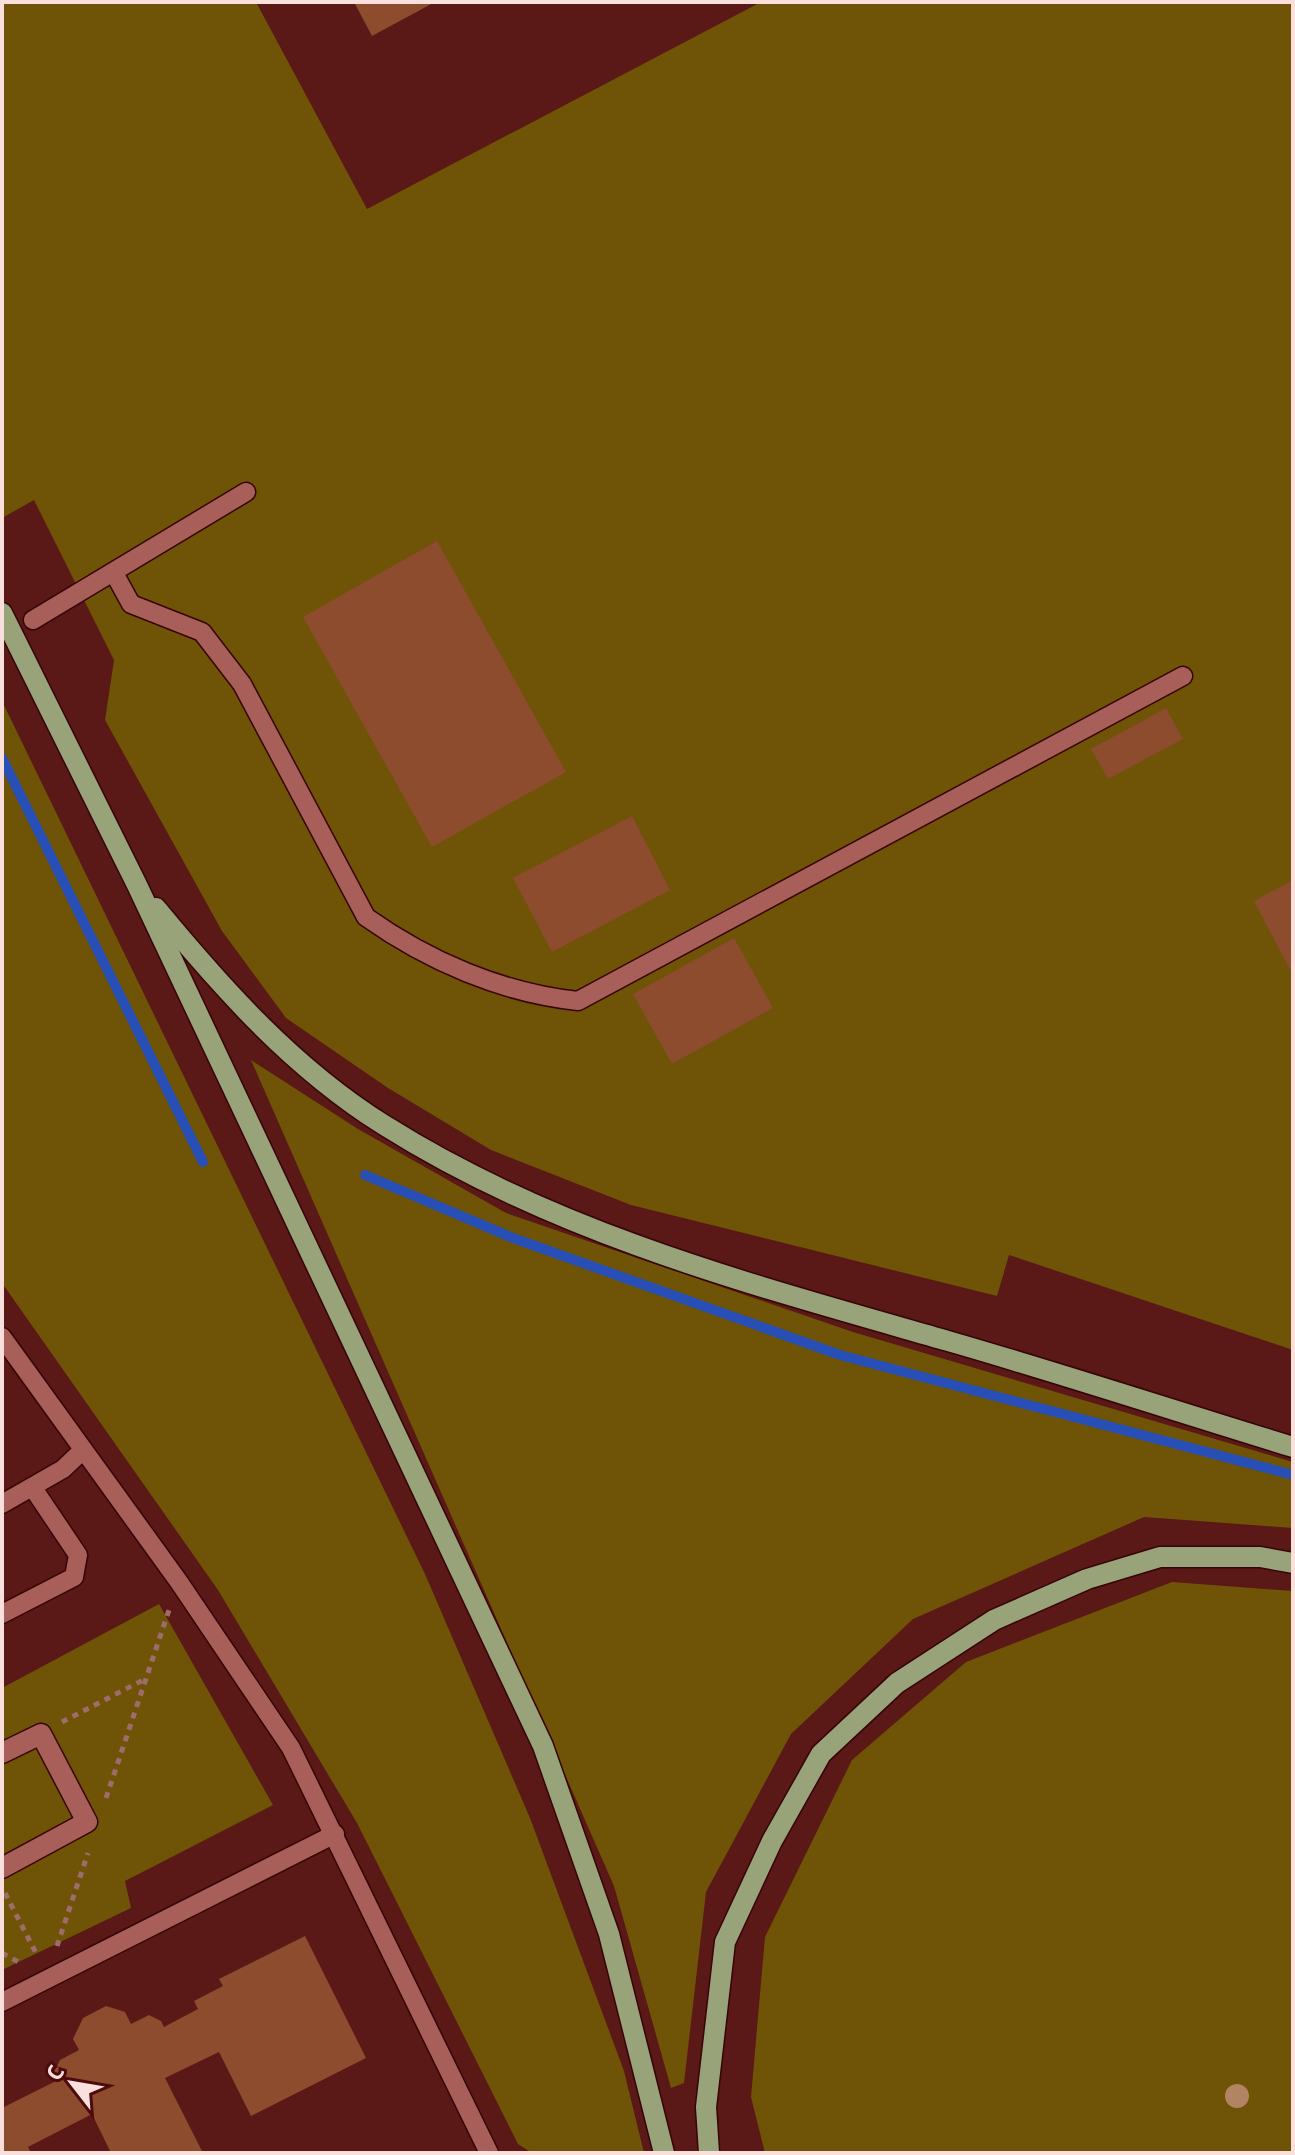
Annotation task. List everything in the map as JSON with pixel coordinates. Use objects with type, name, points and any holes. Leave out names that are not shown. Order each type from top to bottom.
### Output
[{"type":"main road","points":[[3,617],[137,885],[543,1746],[609,1934],[664,2153]]},
{"type":"main road","points":[[137,885],[231,998],[304,1066],[383,1124],[517,1199],[612,1239],[731,1279],[1293,1447]]},
{"type":"main road","points":[[709,2153],[706,2107],[725,1942],[772,1841],[821,1754],[897,1683],[994,1620],[1087,1579],[1160,1557],[1260,1557],[1293,1563]]},
{"type":"street","points":[[2,1753],[41,1734],[87,1822],[2,1868]]},
{"type":"lane","points":[[33,620],[246,492]]},
{"type":"lane","points":[[114,573],[131,604],[202,632],[242,684],[366,917],[463,972],[546,998],[578,1001],[1183,676]]},
{"type":"lane","points":[[2,1337],[179,1582],[291,1748],[489,2153]]},
{"type":"lane","points":[[2,1504],[33,1488],[83,1450]]},
{"type":"lane","points":[[2,1614],[74,1577],[78,1555],[33,1488]]},
{"type":"lane","points":[[2,2002],[335,1834]]},
{"type":"path","points":[[102,1810],[179,1582]]},
{"type":"path","points":[[41,1734],[146,1678]]},
{"type":"path","points":[[47,1978],[92,1839]]},
{"type":"path","points":[[2,1887],[47,1978]]},
{"type":"shaded area","points":[[2,2],[256,2],[367,209],[761,2],[1293,2],[1293,1350],[1009,1255],[997,1296],[631,1205],[491,1150],[388,1088],[286,1018],[222,931],[105,720],[114,660],[34,500],[2,518]]},
{"type":"shaded area","points":[[2,701],[425,1574],[530,1818],[624,2071],[644,2153],[532,2153],[518,2144],[357,1823],[218,1590],[2,1283]]},
{"type":"shaded area","points":[[251,1060],[358,1129],[506,1213],[853,1332],[1293,1462],[1293,1528],[1144,1517],[913,1619],[791,1734],[706,1892],[684,2083],[671,2088],[614,1886]]},
{"type":"shaded area","points":[[1172,1582],[1293,1591],[1293,2153],[765,2153],[751,2097],[765,1937],[852,1760],[966,1662]]},
{"type":"shaded area","points":[[159,1604],[273,1805],[125,1881],[131,1908],[2,1970],[2,1688]]},
{"type":"building","points":[[354,2],[435,2],[372,36]]},
{"type":"building","points":[[437,541],[566,772],[432,847],[303,617]]},
{"type":"building","points":[[1166,708],[1183,739],[1108,779],[1091,749]]},
{"type":"building","points":[[632,816],[670,890],[552,952],[513,878]]},
{"type":"building","points":[[1293,880],[1293,975],[1254,901]]},
{"type":"building","points":[[734,938],[773,1008],[672,1064],[633,994]]},
{"type":"building","points":[[305,1936],[366,2058],[251,2116],[219,2052],[165,2078],[203,2153],[111,2153],[92,2114],[28,2147],[31,2153],[2,2153],[2,2108],[58,2080],[54,2072],[60,2060],[79,2050],[73,2039],[83,2018],[106,2006],[125,2012],[131,2024],[149,2015],[161,2021],[164,2027],[198,2009],[194,2001],[223,1986],[219,1979]]},
{"type":"waterway","points":[[2,758],[203,1162]]},
{"type":"waterway","points":[[365,1175],[513,1238],[840,1355],[1293,1475]]}]
